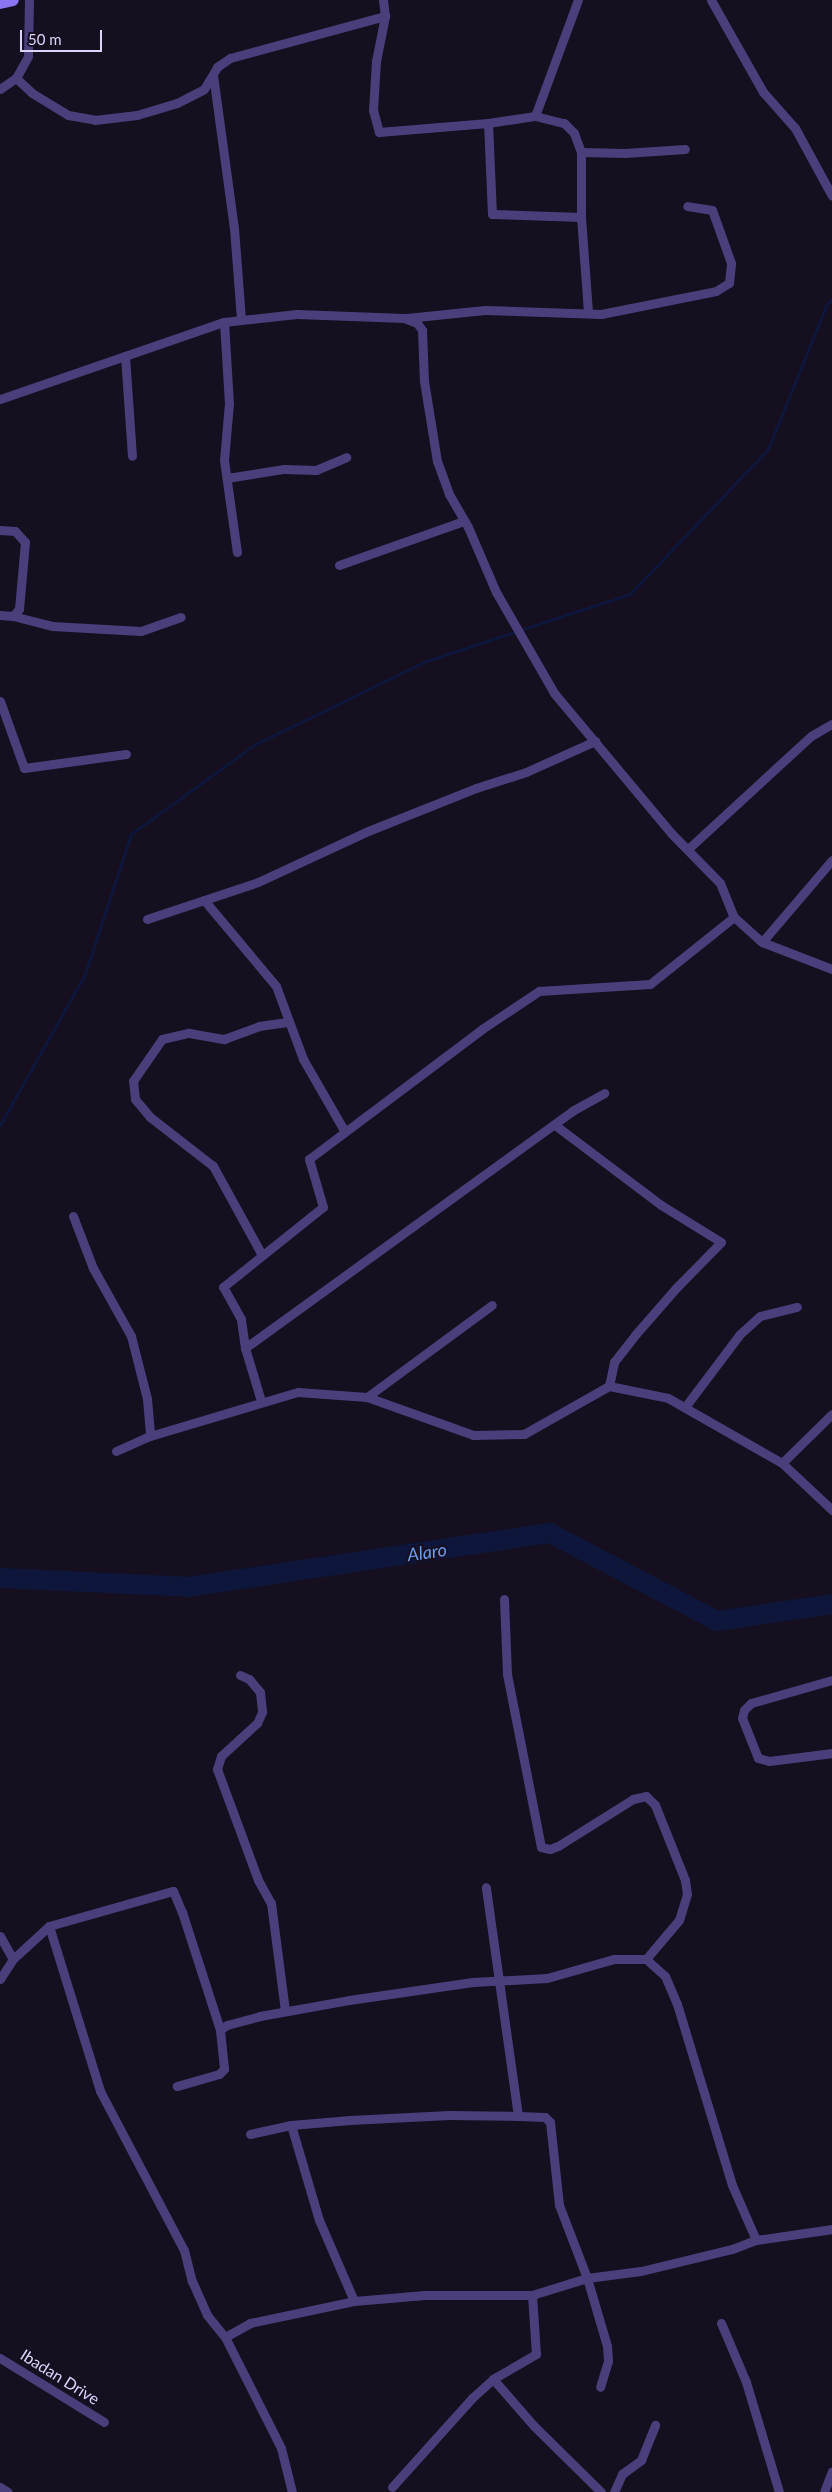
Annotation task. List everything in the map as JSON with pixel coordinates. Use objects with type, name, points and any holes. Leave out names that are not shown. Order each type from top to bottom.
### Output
[{"type":"street","points":[[0,3],[13,0]]},
{"type":"street","points":[[0,89],[16,78],[28,56],[29,0]]},
{"type":"street","points":[[383,0],[385,16],[376,60],[373,110],[379,132],[488,123],[535,116],[564,123],[574,133],[581,152],[581,217],[588,312]]},
{"type":"street","points":[[535,116],[578,0]]},
{"type":"street","points":[[712,0],[763,92],[795,128],[832,196]]},
{"type":"street","points":[[16,78],[32,93],[68,115],[95,120],[137,115],[177,103],[204,89],[212,75],[230,58],[385,16]]},
{"type":"street","points":[[212,75],[234,228],[241,320]]},
{"type":"street","points":[[488,123],[492,214],[581,217]]},
{"type":"street","points":[[581,152],[625,153],[685,149]]},
{"type":"street","points":[[0,399],[224,322],[297,314],[404,318],[485,310],[612,313],[725,287],[732,274],[731,263],[712,210],[687,206]]},
{"type":"street","points":[[404,318],[417,323],[422,330],[424,381],[437,461],[449,494],[505,606],[554,694],[688,849],[720,883],[734,917],[762,942],[832,969]]},
{"type":"street","points":[[224,322],[229,403],[224,460],[237,552]]},
{"type":"street","points":[[125,356],[132,456]]},
{"type":"street","points":[[227,478],[284,469],[316,470],[346,457]]},
{"type":"street","points":[[339,565],[464,521]]},
{"type":"street","points":[[0,530],[16,531],[25,542],[19,609],[14,616]]},
{"type":"street","points":[[0,615],[14,616],[52,626],[141,632],[181,617]]},
{"type":"street","points":[[0,701],[24,768],[126,754]]},
{"type":"street","points":[[688,849],[811,736],[832,724]]},
{"type":"street","points":[[147,919],[258,882],[368,831],[476,788],[526,772],[595,741]]},
{"type":"street","points":[[762,942],[832,860]]},
{"type":"street","points":[[204,900],[276,986],[303,1059],[345,1132]]},
{"type":"street","points":[[262,1402],[245,1348],[241,1319],[223,1287],[323,1208],[309,1159],[482,1029],[539,991],[650,984],[734,917]]},
{"type":"street","points":[[262,1255],[213,1166],[150,1118],[135,1099],[133,1081],[162,1038],[189,1033],[224,1039],[259,1026],[290,1022]]},
{"type":"street","points":[[245,1348],[555,1125],[604,1093]]},
{"type":"street","points":[[555,1125],[660,1205],[721,1242],[676,1288],[614,1362],[609,1386]]},
{"type":"street","points":[[73,1216],[93,1268],[131,1336],[147,1399],[150,1436]]},
{"type":"street","points":[[366,1397],[492,1305]]},
{"type":"street","points":[[685,1407],[740,1334],[753,1322],[760,1316],[797,1306]]},
{"type":"street","points":[[116,1451],[150,1436],[298,1392],[366,1397],[473,1435],[524,1434],[609,1386],[668,1398],[685,1407],[782,1463],[832,1510]]},
{"type":"street","points":[[782,1463],[832,1414]]},
{"type":"street","points":[[504,1599],[507,1674],[541,1846],[550,1849],[558,1846],[633,1799],[646,1796],[655,1805],[685,1880],[687,1894],[679,1920],[646,1959]]},
{"type":"street","points":[[240,1675],[249,1679],[260,1692],[262,1712],[257,1723],[221,1756],[217,1770],[258,1880],[271,1903],[285,2011]]},
{"type":"street","points":[[832,1680],[750,1703],[744,1710],[742,1718],[758,1758],[769,1761],[832,1753]]},
{"type":"street","points":[[486,1886],[500,1980],[507,2052],[518,2116]]},
{"type":"street","points":[[0,1979],[13,1959],[49,1926],[172,1891],[182,1912],[220,2030],[223,2072],[177,2086]]},
{"type":"street","points":[[49,1926],[100,2091],[184,2250],[192,2281],[207,2315],[225,2336],[281,2448],[292,2492]]},
{"type":"street","points":[[0,1936],[13,1959]]},
{"type":"street","points":[[220,2030],[227,2024],[285,2011],[368,1997],[500,1980],[547,1978],[614,1959],[646,1959],[665,1976],[677,2004],[732,2184],[756,2240]]},
{"type":"street","points":[[250,2134],[291,2125],[449,2114],[545,2118],[550,2122],[559,2205],[587,2278],[607,2346],[608,2361],[600,2387]]},
{"type":"street","points":[[291,2125],[319,2220],[354,2301]]},
{"type":"street","points":[[225,2336],[250,2323],[354,2301],[425,2295],[532,2295],[587,2278],[640,2271],[732,2249],[756,2240],[832,2229]]},
{"type":"street","points":[[392,2487],[459,2411],[494,2379],[536,2354],[532,2295]]},
{"type":"street","points":[[721,2323],[746,2382],[778,2492]]},
{"type":"street","name":"Ibadan Drive","points":[[0,2358],[104,2422]]},
{"type":"street","points":[[494,2379],[534,2426],[601,2492]]},
{"type":"street","points":[[614,2492],[622,2474],[641,2460],[655,2425]]},
{"type":"street","points":[[824,2492],[832,2471]]},
{"type":"street","points":[[0,2487],[8,2492]]},
{"type":"waterway","points":[[0,1125],[85,974],[131,834],[254,745],[426,661],[630,594],[768,449],[827,304],[832,299]]},
{"type":"waterway","name":"Alaro","points":[[0,1578],[188,1587],[550,1533],[717,1621],[832,1604]]}]
